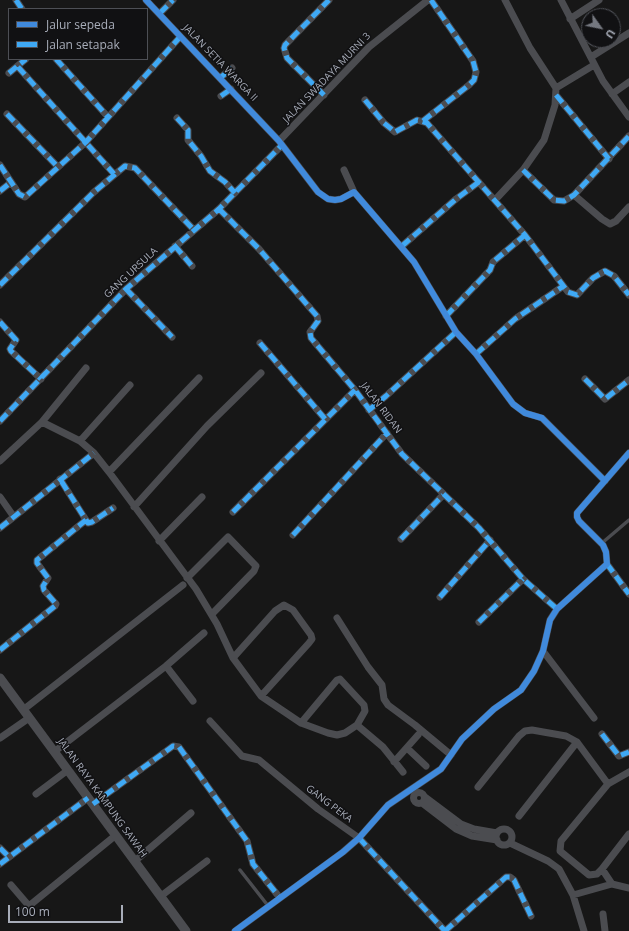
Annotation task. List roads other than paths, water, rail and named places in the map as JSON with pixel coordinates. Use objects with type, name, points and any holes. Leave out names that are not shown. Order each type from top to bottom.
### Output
[{"type":"street","name":"JALAN SETIA WARGA II","points":[[146,0],[160,13],[180,37],[231,89],[280,143],[323,196],[328,199],[341,200],[354,192]]},
{"type":"street","points":[[160,13],[173,0]]},
{"type":"street","points":[[324,95],[288,58],[284,48],[285,45],[329,0]]},
{"type":"street","points":[[365,100],[384,123],[395,132],[414,121],[423,121],[474,80],[476,72],[473,61],[430,0]]},
{"type":"street","name":"JALAN SWADAYA MURNI 3","points":[[280,143],[369,47],[430,0]]},
{"type":"street","points":[[505,0],[526,41],[556,92],[609,159]]},
{"type":"street","points":[[561,0],[594,65],[612,94],[629,117]]},
{"type":"street","points":[[570,19],[599,0]]},
{"type":"street","points":[[590,57],[629,33]]},
{"type":"street","points":[[0,165],[10,183],[24,197],[86,142],[180,37]]},
{"type":"street","points":[[9,73],[25,60]]},
{"type":"street","points":[[57,60],[108,117]]},
{"type":"street","points":[[495,200],[523,170],[544,140],[556,92],[594,65]]},
{"type":"street","points":[[18,67],[114,174]]},
{"type":"street","points":[[220,78],[232,68]]},
{"type":"street","points":[[612,94],[629,82]]},
{"type":"street","points":[[221,96],[231,89]]},
{"type":"street","points":[[7,114],[58,167]]},
{"type":"street","points":[[177,118],[188,130],[188,140],[201,156],[210,172],[225,182],[235,193]]},
{"type":"street","points":[[423,121],[433,129],[525,235],[562,287],[568,292],[578,295],[593,278],[605,271],[614,276],[629,295]]},
{"type":"street","points":[[523,170],[554,200],[564,201],[574,195],[629,136]]},
{"type":"street","name":"GANG URSULA","points":[[0,421],[126,289],[219,209],[280,143]]},
{"type":"street","points":[[0,285],[114,174],[125,166],[135,168],[194,230]]},
{"type":"street","points":[[344,170],[354,192],[402,246],[420,270],[456,332],[476,354],[513,404],[525,413],[542,418],[605,480]]},
{"type":"street","points":[[402,246],[456,199],[479,182]]},
{"type":"street","points":[[0,191],[10,183]]},
{"type":"street","points":[[574,195],[610,224],[616,221],[629,208]]},
{"type":"street","name":"JALAN RIDAN","points":[[219,209],[259,249],[317,316],[318,321],[310,332],[310,338],[355,390],[402,454],[490,540],[523,579],[557,609]]},
{"type":"street","points":[[446,316],[490,270],[493,262],[525,235]]},
{"type":"street","points":[[175,246],[192,266]]},
{"type":"street","points":[[476,354],[515,319],[562,287]]},
{"type":"street","points":[[126,289],[172,336]]},
{"type":"street","points":[[0,322],[16,340],[10,349],[11,351],[41,379]]},
{"type":"street","points":[[369,410],[456,332]]},
{"type":"street","points":[[260,343],[325,419]]},
{"type":"street","points":[[0,461],[42,422],[86,368]]},
{"type":"street","points":[[134,506],[207,426],[261,374]]},
{"type":"street","points":[[109,472],[199,378]]},
{"type":"street","points":[[584,379],[605,399],[629,380]]},
{"type":"street","points":[[80,441],[130,385]]},
{"type":"street","points":[[233,512],[355,390]]},
{"type":"street","points":[[42,422],[80,441],[94,453],[212,614],[233,658],[261,696],[301,723],[337,735],[345,733],[357,725],[364,711],[364,705],[340,679],[337,680],[301,723]]},
{"type":"street","points":[[293,535],[387,433]]},
{"type":"street","points":[[0,528],[94,453]]},
{"type":"street","points":[[629,453],[582,508],[577,517],[601,544],[606,552],[607,564],[629,594]]},
{"type":"street","points":[[60,479],[88,523],[92,522],[113,508]]},
{"type":"street","points":[[401,539],[443,495]]},
{"type":"street","points":[[0,497],[14,517]]},
{"type":"street","points":[[159,541],[202,497]]},
{"type":"street","points":[[0,650],[55,606],[56,604],[44,590],[43,586],[48,578],[37,563],[37,560],[86,520]]},
{"type":"street","points":[[187,578],[226,538],[230,539],[256,566],[254,571],[212,614]]},
{"type":"street","points":[[440,598],[490,540]]},
{"type":"street","points":[[235,931],[359,838],[388,805],[414,790],[441,769],[468,732],[494,708],[521,690],[534,671],[543,651],[550,620],[557,609],[607,564]]},
{"type":"street","points":[[479,622],[523,579]]},
{"type":"street","points":[[0,738],[26,714],[183,585]]},
{"type":"street","points":[[233,658],[275,611],[284,605],[292,610],[311,635],[312,639],[309,643],[261,696]]},
{"type":"street","points":[[337,618],[368,667],[382,685],[384,699],[388,706],[416,725],[451,755]]},
{"type":"street","points":[[54,752],[166,666],[204,633]]},
{"type":"street","points":[[543,651],[594,718]]},
{"type":"street","points":[[166,666],[193,702]]},
{"type":"street","name":"JALAN RAYA KAMPUNG SAWAH","points":[[0,678],[186,931]]},
{"type":"street","name":"GANG PEKA","points":[[210,721],[241,755],[258,760],[318,809],[359,838],[445,931]]},
{"type":"street","points":[[357,725],[383,748],[403,772]]},
{"type":"street","points":[[478,787],[515,740],[525,731],[532,730],[566,736],[577,742],[608,784]]},
{"type":"street","points":[[602,734],[619,756],[629,752]]},
{"type":"street","points":[[394,762],[418,735]]},
{"type":"street","points":[[520,816],[577,742]]},
{"type":"street","points":[[0,864],[8,857],[169,748],[176,746],[181,749],[247,841],[253,864],[280,898]]},
{"type":"street","points":[[407,748],[426,766]]},
{"type":"street","points":[[36,794],[68,770]]},
{"type":"street","points":[[629,772],[608,784],[561,841],[559,846],[560,851],[564,856],[589,875],[597,874],[629,834]]},
{"type":"street","points":[[414,790],[415,801],[423,800],[450,821],[473,832],[497,836]]},
{"type":"street","points":[[135,861],[191,813]]},
{"type":"street","points":[[497,836],[503,830],[509,831],[512,836],[510,843]]},
{"type":"street","points":[[11,885],[26,908],[116,834]]},
{"type":"street","points":[[497,836],[501,844],[510,843],[548,861],[559,869],[573,894],[584,931]]},
{"type":"street","points":[[0,848],[8,857]]},
{"type":"street","points":[[161,896],[207,861]]},
{"type":"street","points":[[602,869],[612,884]]},
{"type":"street","points":[[445,931],[506,877],[510,877],[514,880],[531,916]]},
{"type":"street","points":[[573,894],[612,884],[629,888]]},
{"type":"street","points":[[603,914],[604,931]]},
{"type":"lane","points":[[601,544],[629,520]]},
{"type":"lane","points":[[240,870],[269,907]]}]
